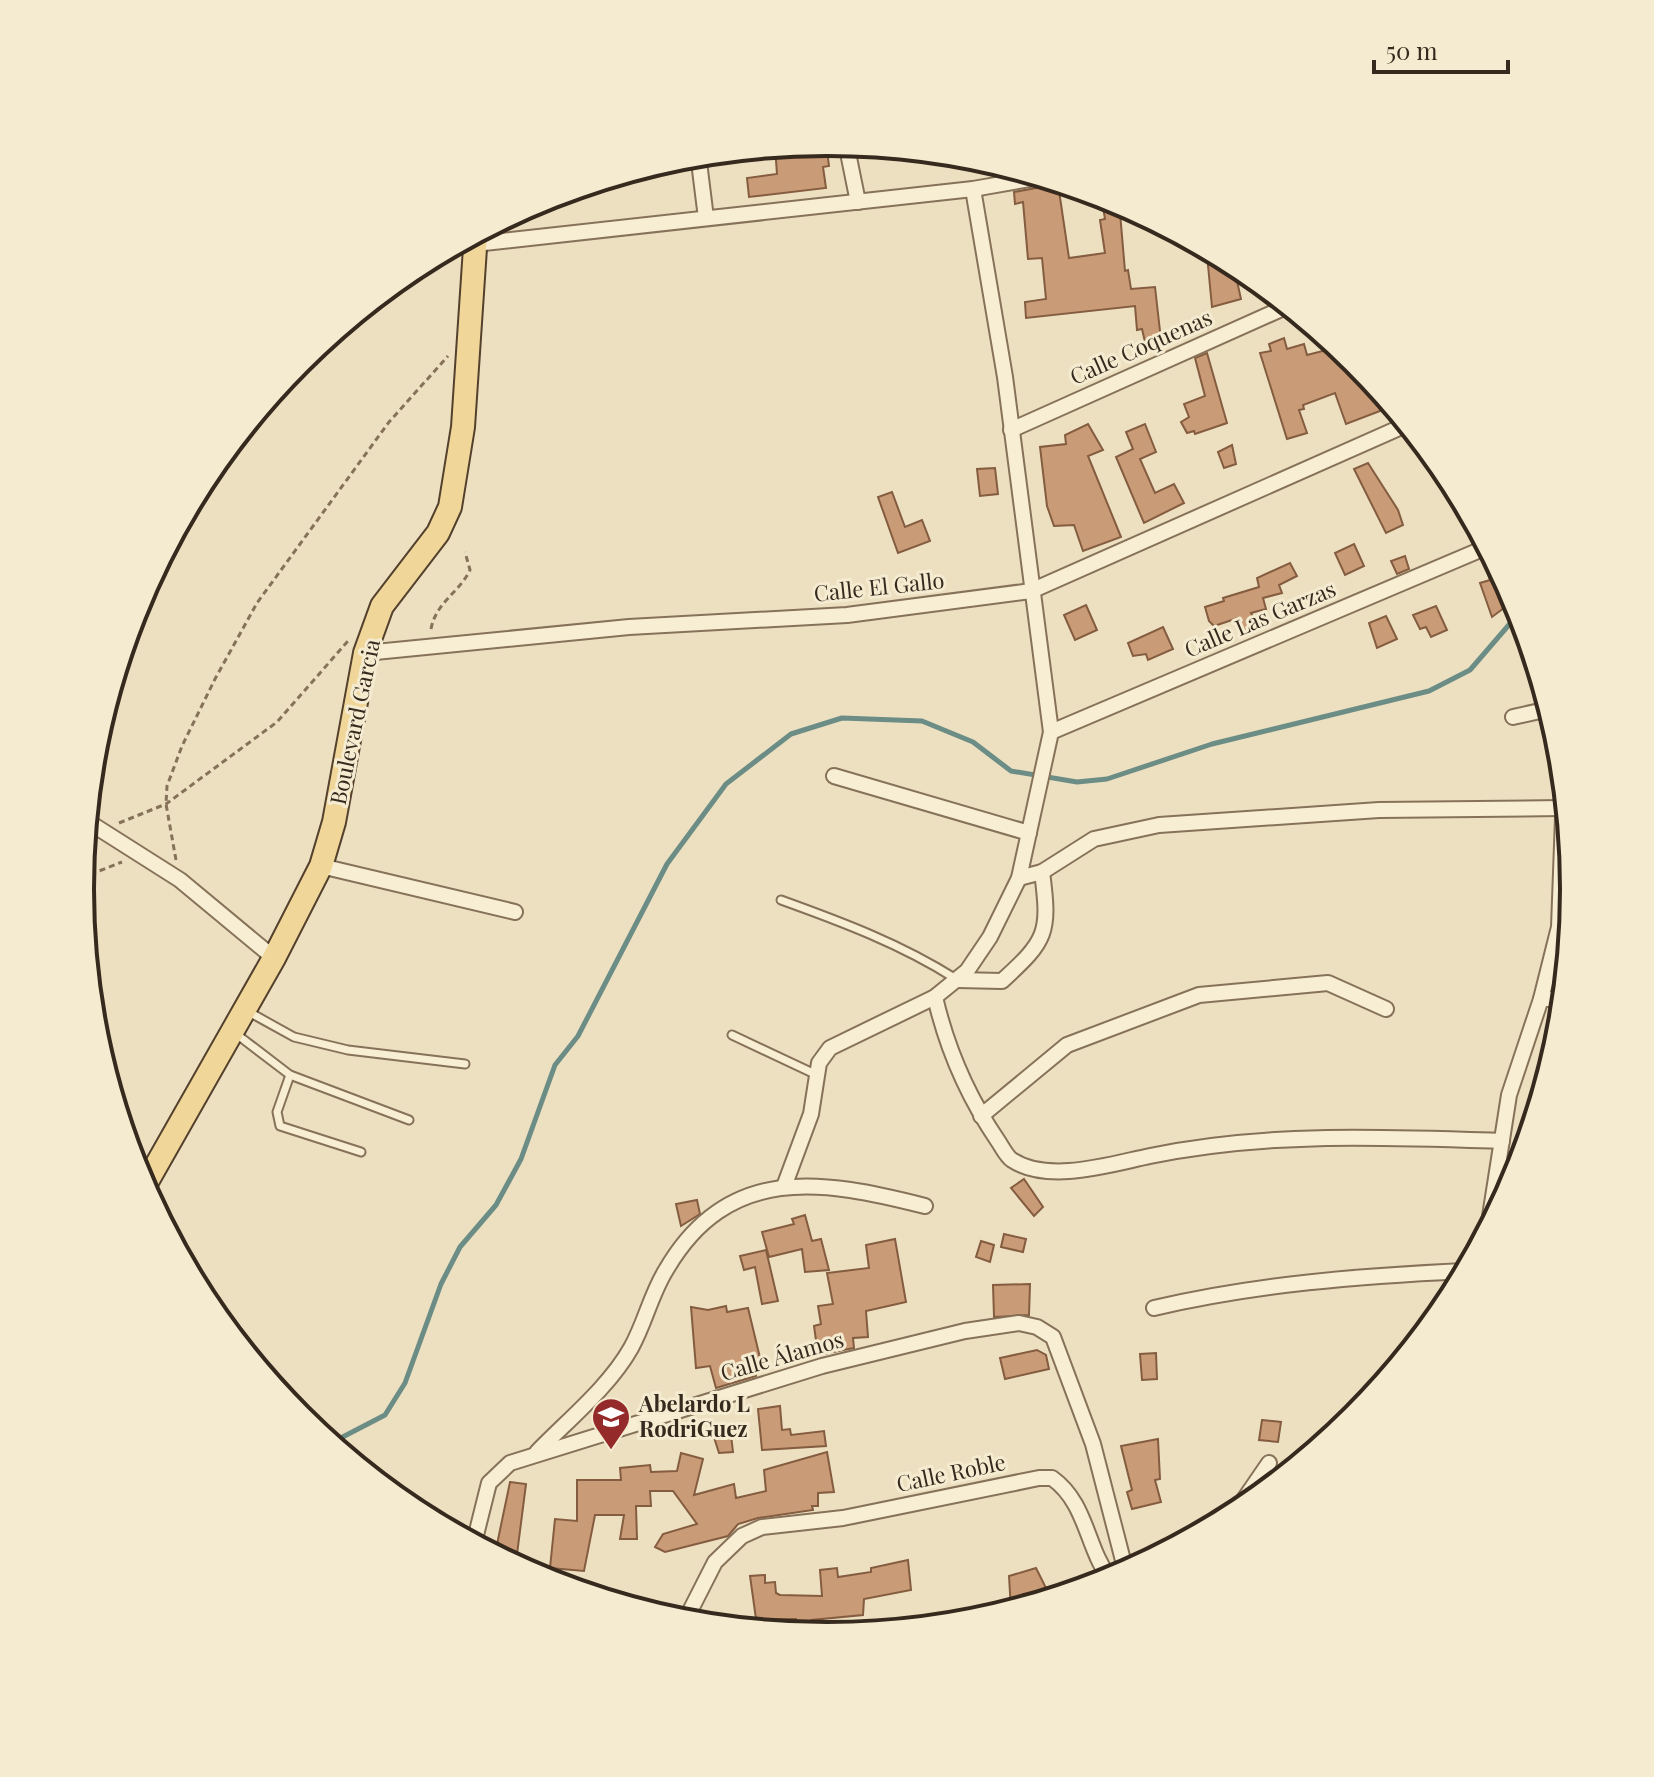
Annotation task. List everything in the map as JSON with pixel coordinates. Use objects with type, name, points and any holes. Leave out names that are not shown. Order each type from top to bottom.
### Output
[{"type":"main road","name":"Boulevard Garcia","points":[[152,1173],[274,958],[321,866],[334,822],[358,646],[382,606],[438,533],[450,507],[460,456],[474,247]]},
{"type":"street","points":[[849,156],[858,202]]},
{"type":"street","points":[[700,167],[706,218]]},
{"type":"street","points":[[491,238],[858,202],[1020,181]]},
{"type":"street","points":[[785,1184],[811,1114],[819,1063],[830,1048],[935,997],[958,980],[990,937],[1019,878],[1051,732],[1011,430],[973,189]]},
{"type":"street","name":"Calle Coquenas","points":[[1011,430],[1278,311]]},
{"type":"street","name":"Calle El Gallo","points":[[358,646],[429,645],[629,627],[847,615],[1031,591],[1398,429]]},
{"type":"street","name":"Calle Las Garzas","points":[[1051,732],[1477,551]]},
{"type":"street","points":[[1513,717],[1538,711]]},
{"type":"street","points":[[834,776],[1029,833]]},
{"type":"street","points":[[1019,878],[1042,872],[1094,839],[1159,825],[1379,810],[1555,808]]},
{"type":"street","points":[[97,829],[180,880],[274,958]]},
{"type":"street","points":[[321,866],[515,912]]},
{"type":"street","points":[[958,980],[1002,981],[1037,949],[1048,915],[1042,872]]},
{"type":"street","points":[[1494,1191],[1509,1095],[1541,999],[1559,915]]},
{"type":"street","points":[[981,1116],[1067,1045],[1199,995],[1328,983],[1386,1009]]},
{"type":"street","points":[[935,997],[943,1029],[981,1116],[1011,1160],[1047,1172],[1120,1162],[1207,1144],[1368,1137],[1502,1141]]},
{"type":"street","points":[[1541,999],[1552,999]]},
{"type":"street","points":[[537,1453],[630,1348],[665,1271],[702,1224],[730,1204],[785,1184],[853,1187],[925,1206]]},
{"type":"street","points":[[1154,1308],[1234,1291],[1372,1276],[1451,1272]]},
{"type":"street","name":"Calle Álamos","points":[[477,1532],[489,1483],[500,1469],[537,1453],[853,1358],[965,1331],[1019,1323],[1037,1327],[1053,1337],[1093,1444],[1123,1559]]},
{"type":"street","points":[[1256,1482],[1269,1463]]},
{"type":"street","name":"Calle Roble","points":[[691,1608],[715,1562],[742,1536],[762,1527],[843,1518],[958,1492],[1052,1478],[1077,1503],[1102,1568]]},
{"type":"lane","points":[[781,900],[872,934],[921,957],[958,980]]},
{"type":"lane","points":[[245,1010],[294,1037],[348,1050],[465,1064]]},
{"type":"lane","points":[[233,1032],[290,1075],[409,1120]]},
{"type":"lane","points":[[732,1035],[817,1075]]},
{"type":"lane","points":[[290,1075],[277,1112],[280,1126],[361,1152]]},
{"type":"path","points":[[180,880],[166,804],[167,786],[182,746],[257,603],[389,422],[441,361],[468,341]]},
{"type":"path","points":[[429,645],[434,615],[470,570],[465,552]]},
{"type":"path","points":[[100,831],[166,804],[277,722],[358,646]]},
{"type":"path","points":[[95,873],[140,855]]},
{"type":"building","points":[[828,156],[829,166],[823,167],[826,188],[749,197],[747,178],[777,174],[776,157]]},
{"type":"building","points":[[1041,187],[1059,193],[1069,258],[1105,253],[1100,220],[1105,219],[1103,209],[1120,217],[1125,271],[1128,270],[1131,289],[1155,287],[1161,340],[1145,342],[1142,329],[1137,330],[1135,306],[1026,318],[1025,302],[1046,299],[1042,258],[1028,259],[1023,202],[1015,204],[1014,192]]},
{"type":"building","points":[[1208,263],[1237,281],[1241,299],[1212,307]]},
{"type":"building","points":[[1284,338],[1287,349],[1304,344],[1307,355],[1324,351],[1382,410],[1346,424],[1335,393],[1303,405],[1304,409],[1299,410],[1307,433],[1287,439],[1260,353],[1271,351],[1269,344]]},
{"type":"building","points":[[1207,353],[1227,423],[1195,434],[1194,431],[1187,433],[1181,422],[1189,417],[1184,404],[1205,396],[1195,358]]},
{"type":"building","points":[[1088,424],[1103,450],[1088,456],[1121,537],[1083,551],[1074,525],[1054,526],[1047,506],[1040,447],[1066,444],[1065,435]]},
{"type":"building","points":[[1145,424],[1156,452],[1140,459],[1155,493],[1174,484],[1184,503],[1144,523],[1116,457],[1133,449],[1126,432]]},
{"type":"building","points":[[1232,445],[1236,464],[1224,468],[1218,452]]},
{"type":"building","points":[[1368,463],[1398,510],[1403,525],[1386,533],[1354,469]]},
{"type":"building","points":[[995,468],[998,494],[980,496],[977,469]]},
{"type":"building","points":[[892,492],[905,527],[922,520],[930,541],[898,553],[878,497]]},
{"type":"building","points":[[1354,544],[1364,566],[1345,575],[1335,553]]},
{"type":"building","points":[[1405,556],[1409,569],[1397,574],[1391,561]]},
{"type":"building","points":[[1290,563],[1297,576],[1279,585],[1282,593],[1263,598],[1266,609],[1251,613],[1258,627],[1244,633],[1238,618],[1214,626],[1209,621],[1205,607],[1259,587],[1257,578]]},
{"type":"building","points":[[1486,568],[1504,608],[1492,617],[1480,583],[1490,580]]},
{"type":"building","points":[[1086,605],[1097,630],[1075,640],[1064,615]]},
{"type":"building","points":[[1436,606],[1447,630],[1431,637],[1426,627],[1420,629],[1413,615]]},
{"type":"building","points":[[1386,616],[1397,639],[1377,648],[1369,623]]},
{"type":"building","points":[[1163,627],[1173,649],[1148,660],[1146,654],[1133,656],[1128,643]]},
{"type":"building","points":[[1024,1179],[1043,1207],[1034,1216],[1011,1188]]},
{"type":"building","points":[[697,1200],[700,1214],[681,1226],[676,1204]]},
{"type":"building","points":[[805,1215],[812,1241],[821,1239],[829,1270],[805,1272],[802,1249],[769,1257],[762,1232],[794,1224],[792,1219]]},
{"type":"building","points":[[1004,1234],[1026,1239],[1023,1252],[1001,1247]]},
{"type":"building","points":[[895,1239],[906,1302],[866,1311],[868,1337],[853,1338],[854,1348],[818,1355],[814,1326],[821,1324],[818,1306],[833,1304],[827,1273],[869,1268],[866,1245]]},
{"type":"building","points":[[981,1241],[994,1245],[990,1262],[976,1257]]},
{"type":"building","points":[[766,1250],[778,1301],[762,1304],[755,1267],[744,1270],[740,1256]]},
{"type":"building","points":[[1030,1284],[1029,1315],[994,1317],[993,1285]]},
{"type":"building","points":[[726,1306],[727,1312],[748,1308],[762,1366],[756,1369],[756,1376],[716,1388],[710,1366],[696,1368],[691,1307],[708,1310]]},
{"type":"building","points":[[1037,1350],[1046,1355],[1049,1369],[1005,1379],[1000,1358]]},
{"type":"building","points":[[1156,1353],[1157,1379],[1142,1380],[1140,1354]]},
{"type":"building","points":[[780,1406],[782,1430],[790,1429],[791,1435],[824,1431],[826,1446],[762,1450],[758,1409]]},
{"type":"building","points":[[1262,1420],[1281,1422],[1278,1442],[1259,1440]]},
{"type":"building","points":[[730,1427],[733,1452],[719,1453],[711,1428]]},
{"type":"building","points":[[1158,1439],[1160,1479],[1155,1480],[1161,1502],[1132,1509],[1127,1492],[1132,1490],[1121,1446]]},
{"type":"building","points":[[827,1452],[834,1492],[818,1493],[818,1506],[812,1506],[813,1510],[758,1518],[738,1524],[728,1536],[665,1552],[655,1547],[663,1534],[697,1524],[673,1491],[650,1491],[651,1506],[636,1506],[637,1539],[620,1539],[624,1515],[595,1515],[584,1571],[550,1568],[555,1519],[577,1521],[577,1480],[621,1480],[620,1468],[650,1465],[651,1472],[677,1471],[681,1453],[703,1459],[694,1495],[734,1484],[736,1498],[766,1491],[764,1470]]},
{"type":"building","points":[[510,1482],[526,1484],[517,1553],[497,1543]]},
{"type":"building","points":[[908,1560],[911,1590],[864,1599],[863,1615],[812,1621],[756,1618],[750,1576],[765,1575],[765,1583],[775,1582],[776,1593],[780,1595],[822,1596],[820,1570],[837,1568],[838,1577],[871,1572],[871,1568]]},
{"type":"building","points":[[1036,1568],[1046,1588],[1010,1598],[1009,1576]]},
{"type":"waterway","points":[[341,1438],[385,1415],[405,1383],[441,1284],[460,1247],[496,1205],[521,1159],[555,1065],[578,1036],[667,864],[726,784],[791,734],[842,718],[922,721],[973,742],[1011,771],[1077,782],[1107,779],[1212,744],[1429,691],[1470,670],[1510,624]]},
{"type":"place","name":"Abelardo L RodriGuez","points":[[611,1451]]}]
